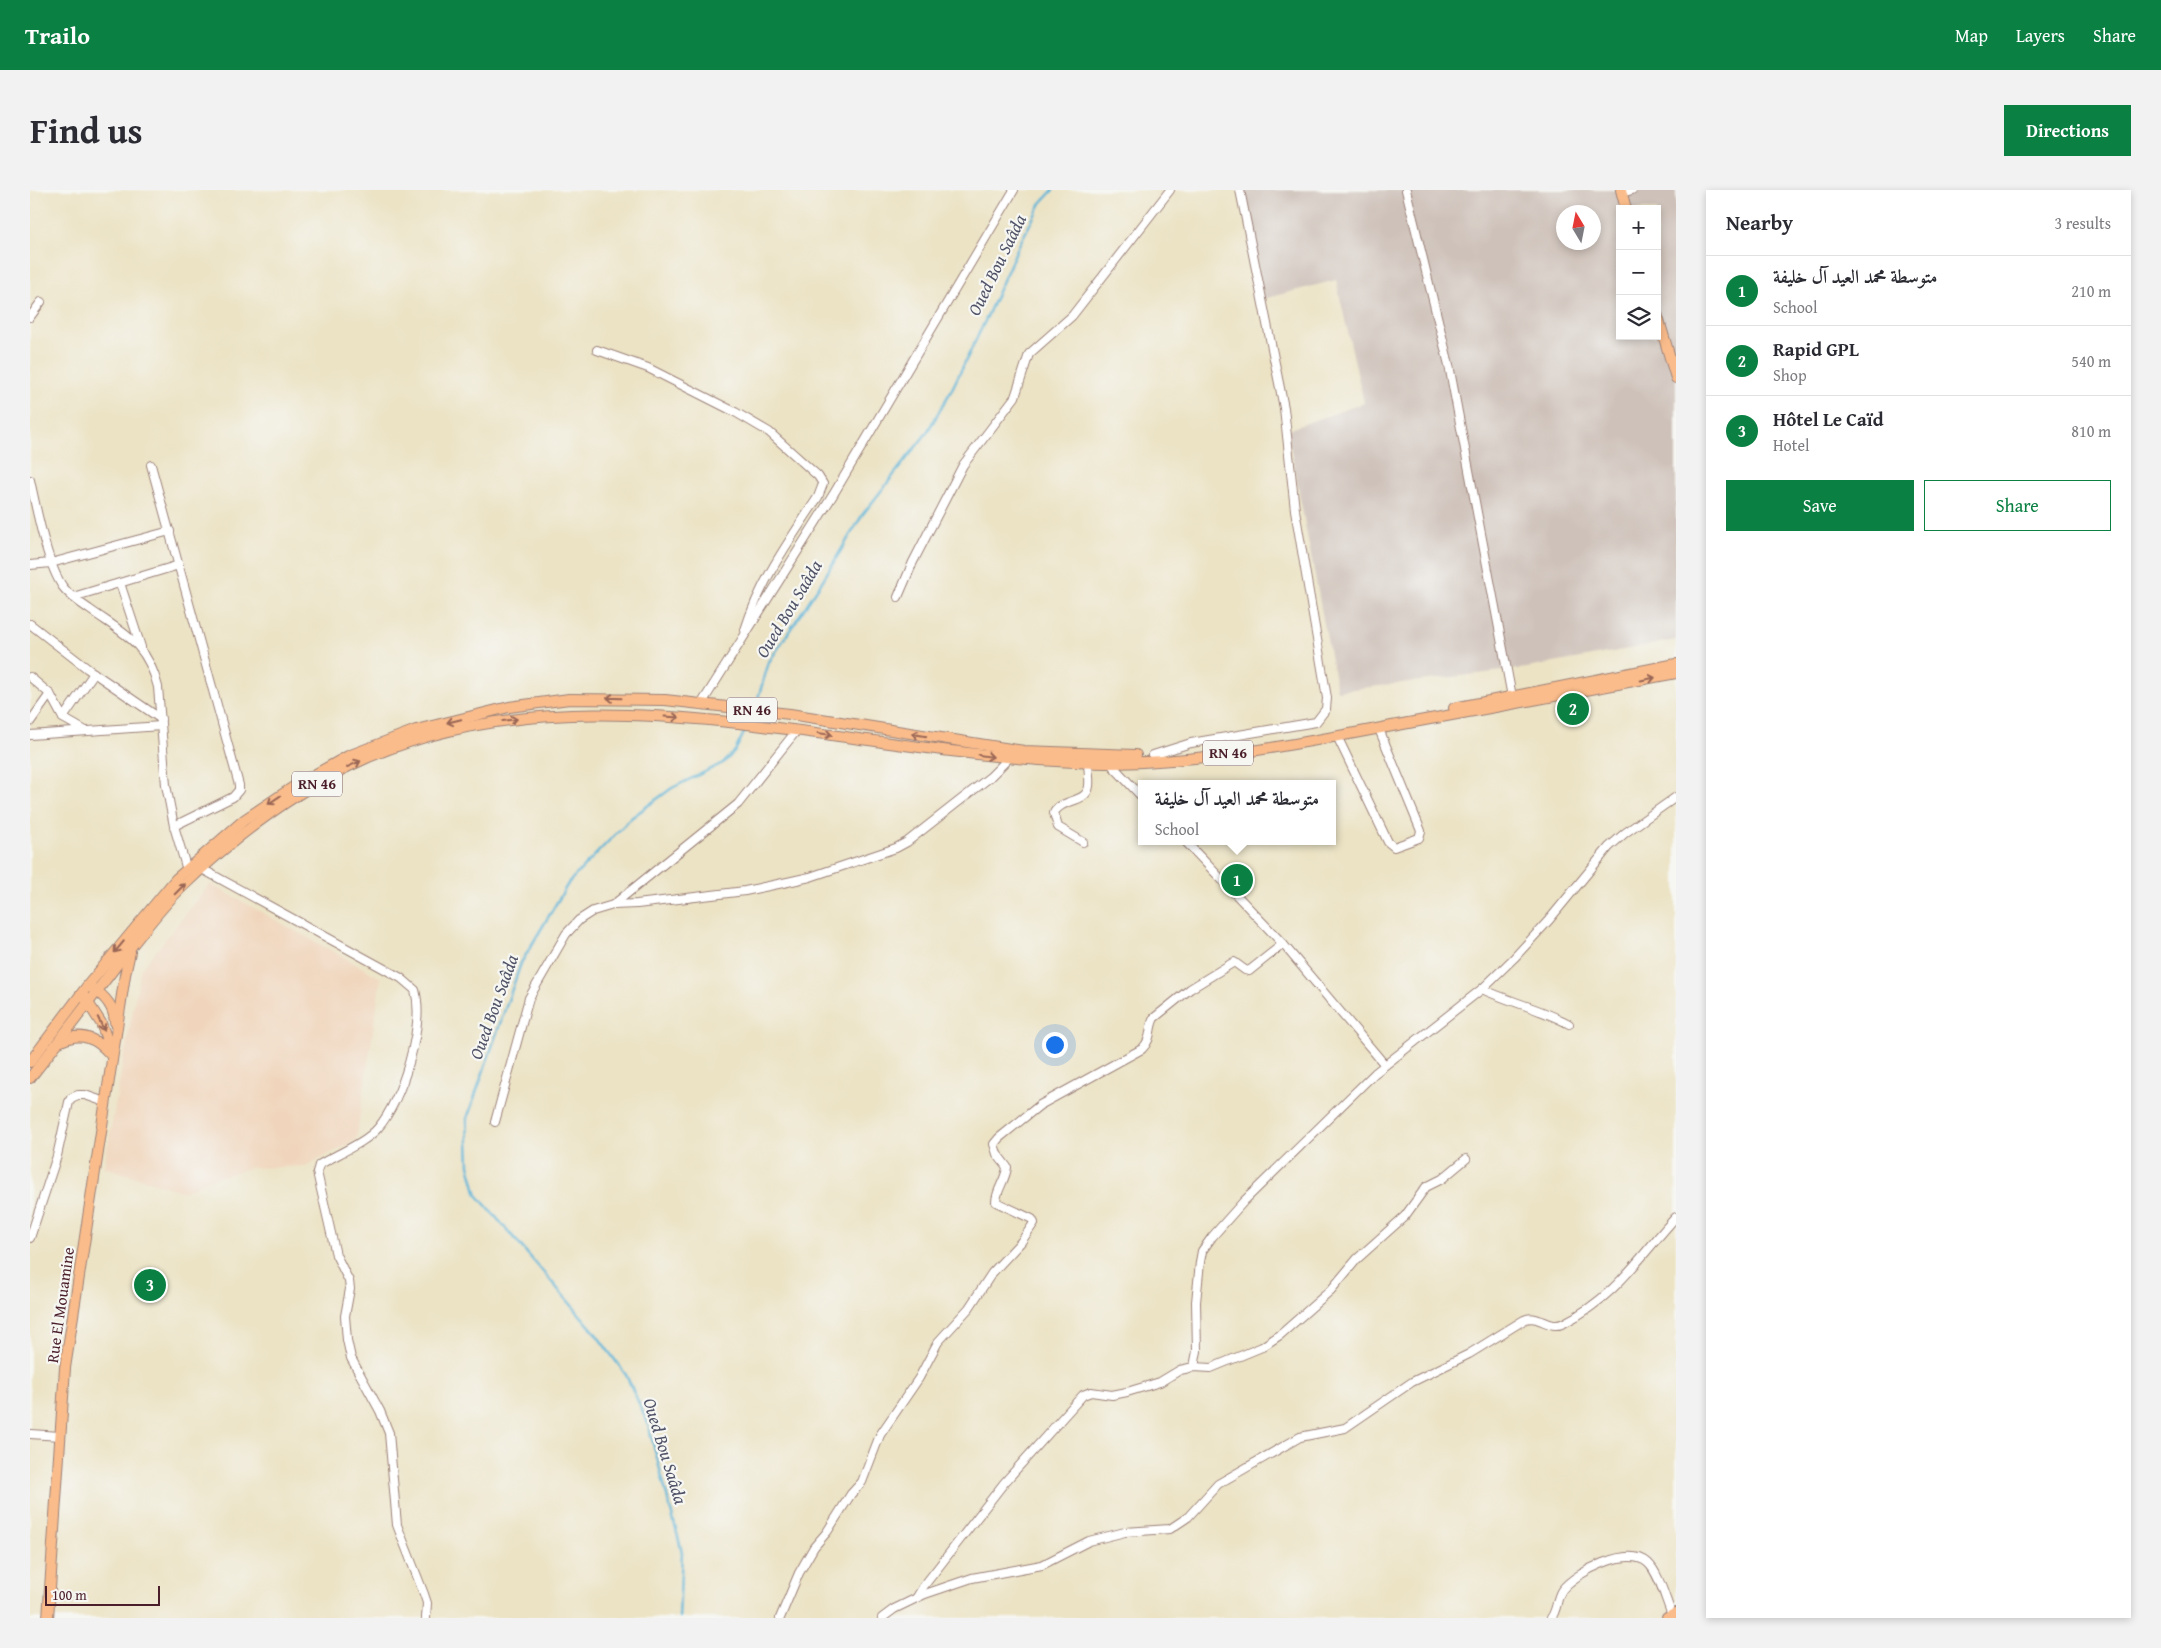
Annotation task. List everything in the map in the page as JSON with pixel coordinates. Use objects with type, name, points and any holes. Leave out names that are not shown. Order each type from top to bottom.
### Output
[{"type":"main road","points":[[1625,191],[1626,205]]},
{"type":"main road","points":[[1661,327],[1676,378]]},
{"type":"main road","name":"RN 46","points":[[30,1062],[88,993],[176,879],[244,820],[298,784],[348,756],[416,730],[509,707],[569,699],[665,700],[790,714],[1024,751],[1107,759],[1170,760],[1380,729],[1676,664]]},
{"type":"main road","name":"RN 46","points":[[30,1078],[58,1043],[88,993],[132,946],[156,915],[202,869],[252,825],[306,790],[349,766],[422,738],[508,720],[566,715],[612,714],[720,721],[1008,759],[1088,762],[1214,749],[1331,732],[1676,673]]},
{"type":"main road","points":[[113,1058],[125,975],[132,946]]},
{"type":"main road","points":[[88,993],[113,1058]]},
{"type":"main road","points":[[88,993],[103,995],[112,1009],[114,1018],[113,1058]]},
{"type":"main road","points":[[58,1043],[75,1036],[84,1036],[101,1044],[113,1058]]},
{"type":"main road","name":"Rue El Mouamine","points":[[48,1618],[65,1368],[113,1058]]},
{"type":"street","points":[[702,703],[833,495],[1014,190]]},
{"type":"street","points":[[898,597],[963,465],[1014,397],[1029,354],[1072,316],[1170,190]]},
{"type":"street","points":[[1153,755],[1190,743],[1316,722],[1326,709],[1327,698],[1316,644],[1295,510],[1284,408],[1240,190]]},
{"type":"street","points":[[1406,190],[1449,365],[1512,700]]},
{"type":"street","points":[[30,317],[41,302]]},
{"type":"street","points":[[597,350],[648,368],[735,412],[769,432],[818,476],[823,484],[818,497],[769,573],[753,605],[742,641]]},
{"type":"street","points":[[151,465],[239,785],[233,797],[174,826]]},
{"type":"street","points":[[30,480],[32,500],[51,563],[63,587],[73,597],[141,648]]},
{"type":"street","points":[[30,565],[51,563],[170,531]]},
{"type":"street","points":[[73,597],[179,564]]},
{"type":"street","points":[[120,582],[141,648],[154,671],[161,723],[166,785],[174,826],[187,870]]},
{"type":"street","points":[[30,624],[161,723]]},
{"type":"street","points":[[63,718],[94,673]]},
{"type":"street","points":[[30,678],[50,694],[63,718],[84,730]]},
{"type":"street","points":[[30,722],[50,694]]},
{"type":"street","points":[[30,734],[161,723]]},
{"type":"street","points":[[1337,736],[1388,842],[1396,847],[1419,838],[1421,831],[1380,729]]},
{"type":"street","points":[[613,905],[738,804],[797,730]]},
{"type":"street","points":[[495,1122],[529,998],[566,934],[579,920],[593,911],[613,905],[637,904],[745,891],[810,877],[896,848],[907,842],[990,777],[1008,759]]},
{"type":"street","points":[[1107,759],[1138,793]]},
{"type":"street","points":[[1082,842],[1058,827],[1054,813],[1059,806],[1081,798],[1087,792],[1089,784],[1088,762]]},
{"type":"street","points":[[1194,1367],[1197,1351],[1196,1302],[1202,1251],[1244,1201],[1385,1064],[1482,988],[1514,958],[1609,847],[1625,833],[1676,797]]},
{"type":"street","points":[[1189,845],[1283,944],[1385,1064]]},
{"type":"street","points":[[202,869],[401,978],[416,990],[419,1012],[417,1030],[404,1077],[389,1112],[378,1129],[320,1165],[317,1172],[336,1255],[349,1281],[350,1299],[345,1316],[346,1340],[351,1358],[380,1411],[389,1432],[397,1524],[424,1594],[427,1604],[426,1618]]},
{"type":"street","points":[[780,1618],[799,1573],[814,1547],[862,1482],[880,1435],[919,1378],[938,1342],[969,1308],[992,1273],[1022,1242],[1034,1223],[1032,1218],[996,1202],[996,1198],[1005,1180],[1007,1167],[995,1149],[994,1144],[1040,1105],[1142,1049],[1150,1039],[1154,1018],[1190,989],[1234,962],[1249,971],[1283,944]]},
{"type":"street","points":[[1482,988],[1528,1008],[1554,1016],[1569,1024]]},
{"type":"street","points":[[30,1238],[57,1156],[71,1098],[85,1095],[105,1102]]},
{"type":"street","points":[[917,1597],[1004,1483],[1084,1395],[1091,1392],[1112,1394],[1127,1392],[1160,1382],[1180,1370],[1194,1367],[1211,1368],[1219,1366],[1262,1347],[1280,1335],[1332,1290],[1357,1259],[1405,1216],[1426,1188],[1442,1179],[1466,1159]]},
{"type":"street","points":[[882,1618],[917,1597],[972,1578],[1042,1565],[1089,1541],[1125,1532],[1170,1529],[1188,1517],[1218,1484],[1300,1437],[1345,1428],[1412,1382],[1469,1354],[1524,1320],[1532,1318],[1551,1326],[1563,1324],[1602,1298],[1622,1281],[1676,1217]]},
{"type":"street","points":[[30,1434],[60,1436]]},
{"type":"street","points":[[1551,1618],[1555,1613],[1558,1596],[1571,1581],[1596,1565],[1630,1557],[1639,1558],[1648,1563],[1672,1615]]},
{"type":"shaded area","points":[[1244,190],[1676,190],[1676,640],[1527,668],[1337,691],[1287,430],[1364,403],[1336,280],[1263,299]]},
{"type":"shaded area","points":[[210,884],[381,978],[356,1140],[306,1166],[250,1168],[210,1180],[184,1192],[104,1167],[141,969]]},
{"type":"waterway","name":"Oued Bou Saâda","points":[[755,708],[769,662],[821,583],[863,514],[926,434],[951,391],[1016,251],[1041,203],[1053,190]]},
{"type":"waterway","name":"Oued Bou Saâda","points":[[679,1618],[682,1552],[647,1421],[626,1375],[593,1330],[477,1195],[469,1165],[467,1119],[521,963],[569,882],[631,818],[672,788],[723,763],[735,751],[747,727]]},
{"type":"place","name":"Rapid GPL","points":[[1573,709]]},
{"type":"place","name":"متوسطة محمد العيد آل خليفة","points":[[1237,880]]},
{"type":"place","name":"Hôtel Le Caïd","points":[[150,1285]]}]
